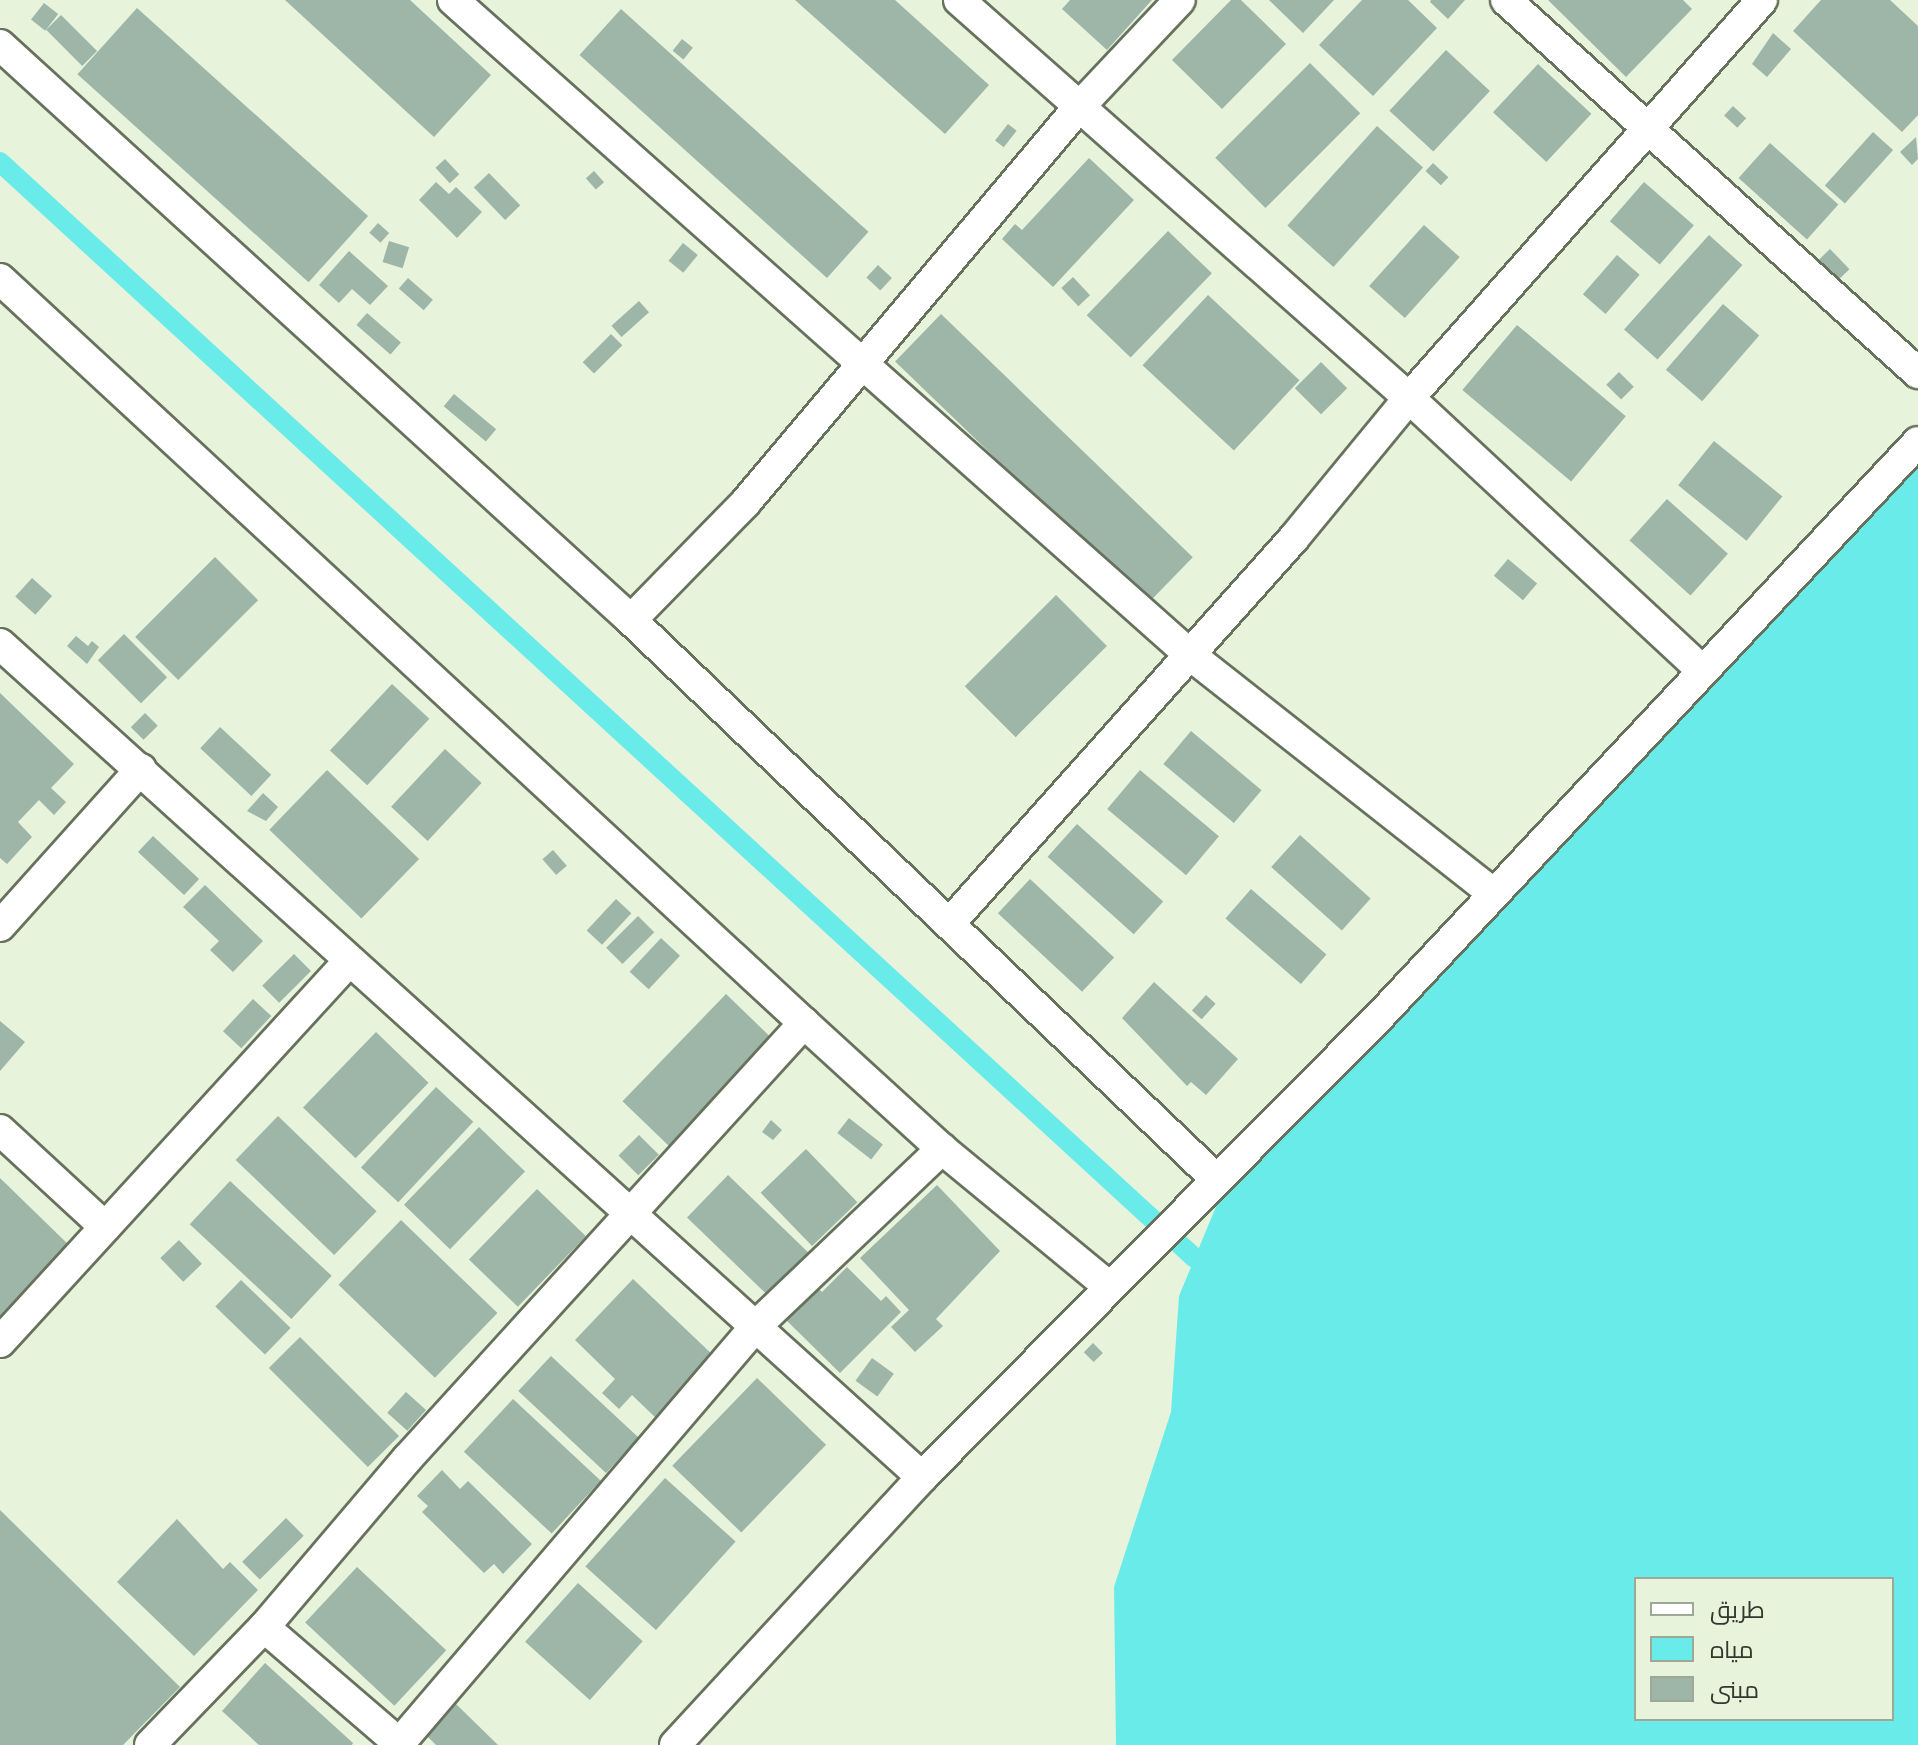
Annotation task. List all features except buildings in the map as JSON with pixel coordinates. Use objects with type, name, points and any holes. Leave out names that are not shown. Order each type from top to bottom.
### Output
[{"type":"street","points":[[453,0],[1189,654],[1494,894]]},
{"type":"street","points":[[959,0],[1409,398],[1703,671]]},
{"type":"street","points":[[631,620],[746,502],[865,365],[1079,107],[1180,0]]},
{"type":"street","points":[[1506,0],[1918,373]]},
{"type":"street","points":[[949,924],[1294,538],[1409,398],[1762,0]]},
{"type":"street","points":[[0,45],[631,620],[1216,1179]]},
{"type":"street","points":[[0,279],[942,1149],[1108,1286]]},
{"type":"street","points":[[675,1745],[922,1477],[1494,894],[1918,442]]},
{"type":"street","points":[[0,644],[141,769],[629,1217],[756,1326],[922,1477]]},
{"type":"street","points":[[0,926],[141,769]]},
{"type":"street","points":[[0,1342],[349,961]]},
{"type":"street","points":[[150,1745],[264,1627],[407,1459],[804,1023]]},
{"type":"street","points":[[0,1130],[105,1227]]},
{"type":"street","points":[[264,1627],[399,1744],[756,1326],[942,1149]]},
{"type":"water","points":[[1918,450],[1918,1745],[1116,1745],[1114,1587],[1171,1412],[1179,1296],[1220,1197]]},
{"type":"waterway","points":[[0,162],[1195,1258]]}]
